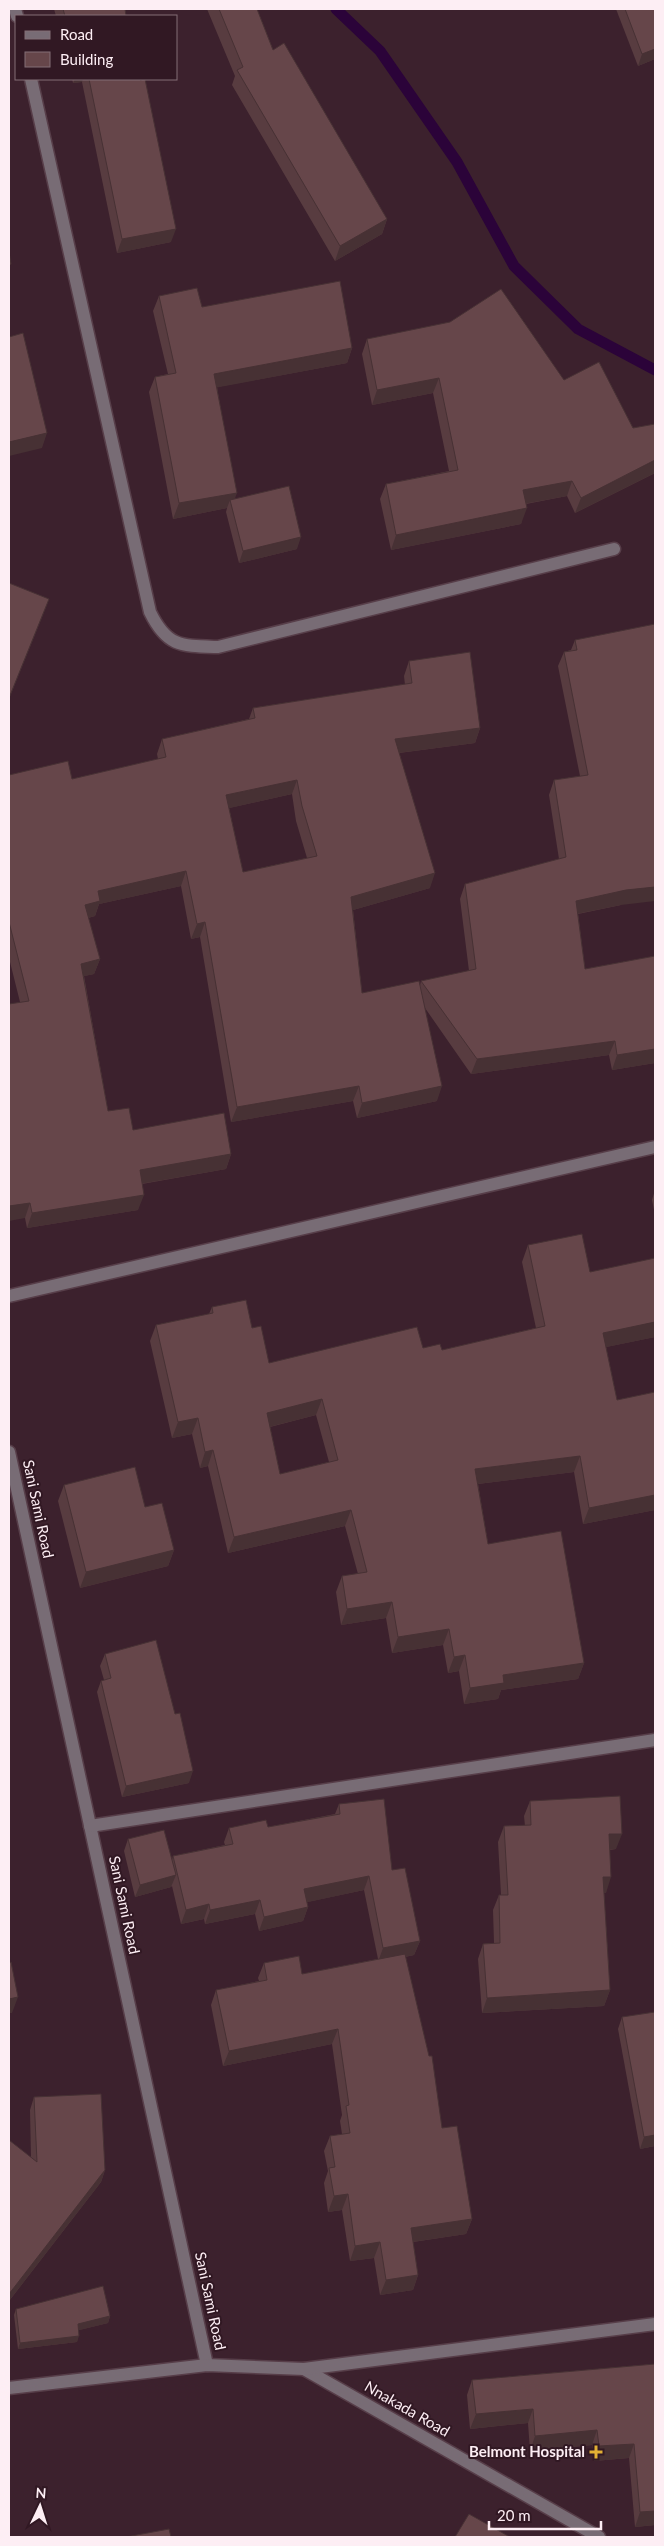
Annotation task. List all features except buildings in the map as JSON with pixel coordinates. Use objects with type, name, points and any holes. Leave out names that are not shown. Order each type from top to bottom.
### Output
[{"type":"street","points":[[31,80],[150,612],[164,636],[185,646],[218,647],[614,549]]},
{"type":"street","points":[[9,1296],[655,1147]]},
{"type":"street","name":"Sani Sami Road","points":[[9,1452],[207,2365]]},
{"type":"street","points":[[90,1826],[655,1740]]},
{"type":"street","points":[[9,2388],[207,2365],[304,2369],[655,2324]]},
{"type":"street","name":"Nnakada Road","points":[[304,2369],[598,2537]]},
{"type":"waterway","points":[[336,9],[380,51],[457,162],[514,266],[578,329],[655,370]]},
{"type":"place","name":"Belmont Hospital","points":[[596,2452]]}]
